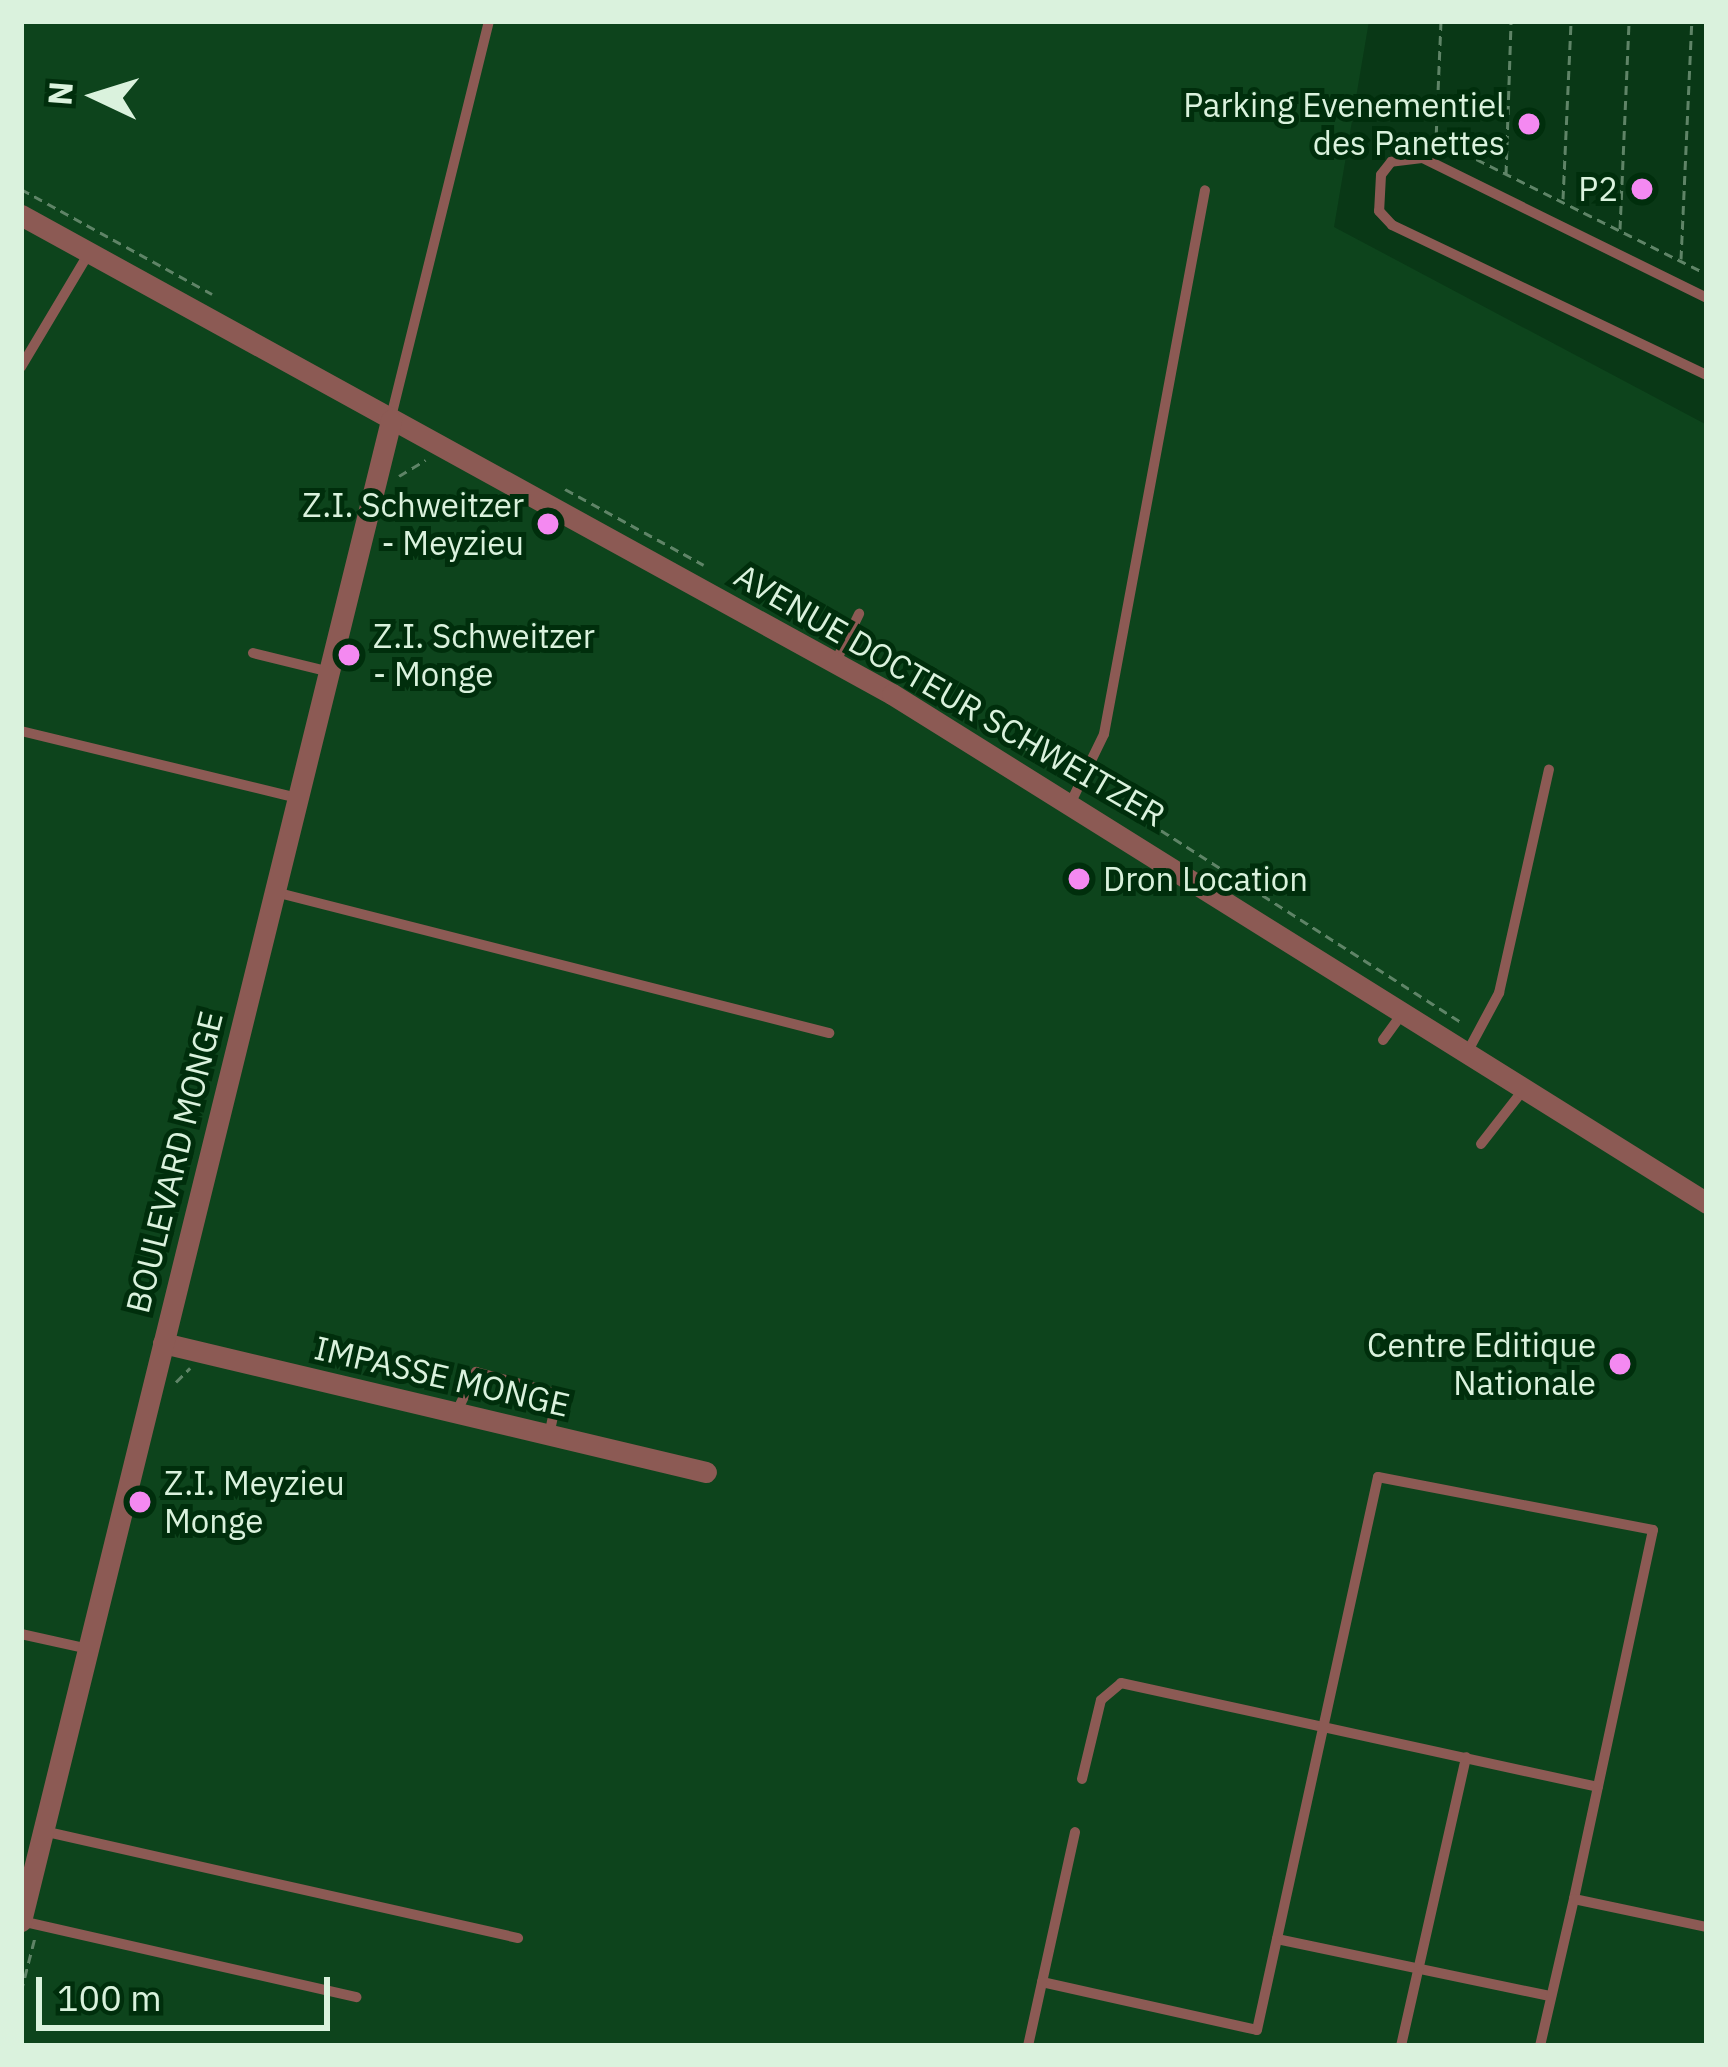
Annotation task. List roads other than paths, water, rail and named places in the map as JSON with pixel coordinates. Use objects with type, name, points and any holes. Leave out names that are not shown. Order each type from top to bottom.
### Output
[{"type":"street","name":"AVENUE DOCTEUR SCHWEITZER","points":[[21,215],[835,663],[1072,800],[1707,1203]]},
{"type":"street","name":"BOULEVARD MONGE","points":[[21,1921],[391,420]]},
{"type":"street","name":"IMPASSE MONGE","points":[[163,1342],[706,1472]]},
{"type":"lane","points":[[391,420],[489,22]]},
{"type":"lane","points":[[1707,298],[1421,158],[1381,175],[1379,212],[1392,225],[1707,375]]},
{"type":"lane","points":[[1072,800],[1104,734],[1205,190]]},
{"type":"lane","points":[[21,367],[89,253]]},
{"type":"lane","points":[[835,663],[859,614]]},
{"type":"lane","points":[[253,653],[330,672]]},
{"type":"lane","points":[[21,731],[298,798]]},
{"type":"lane","points":[[1469,1049],[1499,993],[1549,770]]},
{"type":"lane","points":[[275,892],[829,1033]]},
{"type":"lane","points":[[1384,1040],[1406,1008]]},
{"type":"lane","points":[[1481,1144],[1526,1086]]},
{"type":"lane","points":[[456,1413],[476,1372],[558,1394],[549,1435]]},
{"type":"lane","points":[[1256,2046],[1378,1477],[1653,1530],[1540,2046]]},
{"type":"lane","points":[[21,1634],[88,1649]]},
{"type":"lane","points":[[1082,1779],[1101,1700],[1121,1683],[1598,1787]]},
{"type":"lane","points":[[1402,2046],[1466,1757]]},
{"type":"lane","points":[[43,1831],[518,1938]]},
{"type":"lane","points":[[1028,2046],[1076,1832]]},
{"type":"lane","points":[[1574,1899],[1707,1927]]},
{"type":"lane","points":[[21,1921],[356,1997]]},
{"type":"lane","points":[[1277,1939],[1552,1996]]},
{"type":"lane","points":[[1042,1982],[1257,2030]]},
{"type":"place","name":"Parking Evenementiel des Panettes","points":[[1529,124]]},
{"type":"place","name":"P2","points":[[1642,189]]},
{"type":"place","name":"Z.I. Schweitzer - Meyzieu","points":[[548,524]]},
{"type":"place","name":"Z.I. Schweitzer - Monge","points":[[349,655]]},
{"type":"place","name":"Dron Location","points":[[1079,879]]},
{"type":"place","name":"Centre Editique Nationale","points":[[1620,1364]]},
{"type":"place","name":"Z.I. Meyzieu Monge","points":[[140,1502]]}]
